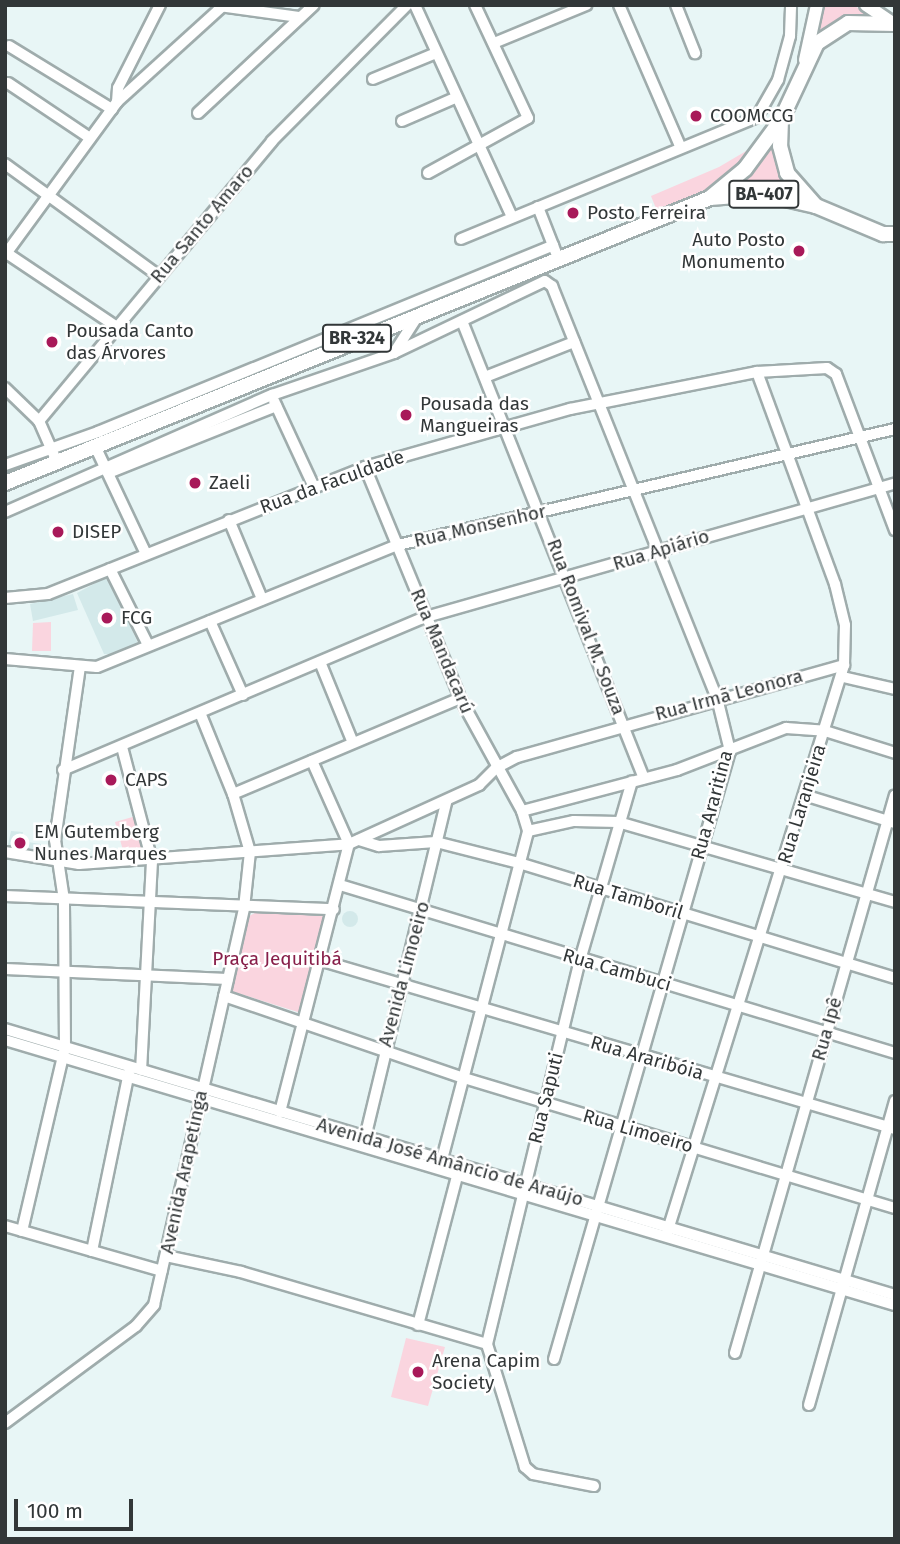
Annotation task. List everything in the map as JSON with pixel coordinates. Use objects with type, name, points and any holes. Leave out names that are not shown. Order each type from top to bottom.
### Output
[{"type":"highway","points":[[891,237],[816,206],[787,173],[780,146],[781,120],[804,63],[817,43],[841,26],[866,21],[894,23]]},
{"type":"highway","name":"BA-407","points":[[710,198],[745,169],[781,120]]},
{"type":"highway","name":"BA-407","points":[[710,198],[763,194],[816,206]]},
{"type":"highway","name":"BR-324","points":[[5,483],[418,314],[555,252],[710,198]]},
{"type":"main road","points":[[804,63],[817,5]]},
{"type":"main road","points":[[866,5],[894,23]]},
{"type":"street","points":[[115,105],[118,88],[160,5]]},
{"type":"street","points":[[198,113],[314,5]]},
{"type":"street","name":"Rua Santo Amaro","points":[[39,421],[272,141],[407,5]]},
{"type":"street","points":[[415,5],[455,98],[512,217]]},
{"type":"street","points":[[428,173],[478,148],[529,116],[475,5]]},
{"type":"street","points":[[494,43],[558,10],[586,5]]},
{"type":"street","points":[[619,5],[680,146]]},
{"type":"street","points":[[676,5],[695,53]]},
{"type":"street","points":[[461,239],[680,146],[757,117],[778,80],[790,36],[791,5]]},
{"type":"street","points":[[117,327],[6,253],[115,105],[220,6],[299,17]]},
{"type":"street","points":[[9,46],[115,105]]},
{"type":"street","points":[[373,79],[436,53]]},
{"type":"street","points":[[8,83],[90,138]]},
{"type":"street","points":[[401,121],[455,98]]},
{"type":"street","points":[[5,164],[159,276]]},
{"type":"street","points":[[5,465],[49,446],[99,432],[555,252],[538,207]]},
{"type":"street","name":"Rua Araritina","points":[[462,321],[544,282],[552,286],[597,405],[716,698],[730,751],[554,1359]]},
{"type":"street","points":[[394,353],[418,314]]},
{"type":"street","points":[[5,512],[274,400],[304,382],[394,353],[462,321]]},
{"type":"street","name":"Rua Romival M. Souza","points":[[462,321],[568,579],[624,724],[638,779]]},
{"type":"street","points":[[485,377],[574,342]]},
{"type":"street","points":[[296,362],[304,382]]},
{"type":"street","name":"Rua da Faculdade","points":[[5,598],[48,594],[313,485],[365,467],[505,426],[757,372],[833,371],[863,437]]},
{"type":"street","name":"Rua Laranjeira","points":[[668,1231],[843,677],[843,612],[808,507],[757,372]]},
{"type":"street","points":[[5,388],[39,421],[57,462]]},
{"type":"street","points":[[274,400],[313,485]]},
{"type":"street","name":"Rua Monsenhor","points":[[5,659],[80,667],[112,662],[148,643],[210,621],[398,545],[895,429]]},
{"type":"street","points":[[863,437],[895,530]]},
{"type":"street","points":[[95,446],[146,554]]},
{"type":"street","name":"Rua Mandacarú","points":[[365,467],[460,698],[496,768],[522,811],[528,831]]},
{"type":"street","name":"Rua Apiário","points":[[63,770],[201,715],[426,617],[568,579],[895,483]]},
{"type":"street","points":[[229,520],[262,599]]},
{"type":"street","points":[[110,569],[148,643]]},
{"type":"street","points":[[210,621],[243,695]]},
{"type":"street","points":[[320,662],[354,743]]},
{"type":"street","name":"Rua Irmã Leonora","points":[[496,768],[517,757],[624,724],[844,665]]},
{"type":"street","points":[[22,1231],[64,1053],[64,900],[62,863],[55,840],[80,667]]},
{"type":"street","points":[[843,677],[895,689]]},
{"type":"street","points":[[233,794],[460,698]]},
{"type":"street","points":[[201,715],[233,794],[250,852]]},
{"type":"street","points":[[522,811],[730,751],[786,728],[825,731],[895,753]]},
{"type":"street","points":[[92,1251],[133,1072],[146,974],[152,861],[122,747]]},
{"type":"street","points":[[280,1112],[300,1024],[354,842],[312,761]]},
{"type":"street","name":"Rua Tamboril","points":[[354,842],[479,785],[496,768]]},
{"type":"street","name":"Rua Saputi","points":[[594,1486],[533,1474],[525,1467],[488,1344],[523,1190],[599,888],[618,822],[638,779]]},
{"type":"street","points":[[804,795],[891,822]]},
{"type":"street","name":"Rua Ipê","points":[[735,1353],[759,1257],[826,1033],[864,894],[891,822],[895,795]]},
{"type":"street","name":"Avenida Limoeiro","points":[[364,1142],[399,986],[422,910],[446,802]]},
{"type":"street","points":[[441,1164],[528,831],[574,821],[618,822],[895,902]]},
{"type":"street","name":"Rua Tamboril","points":[[5,852],[62,863],[152,861],[354,842],[379,846],[436,842],[519,863],[895,978]]},
{"type":"street","name":"Avenida Arapetinga","points":[[5,1423],[136,1326],[154,1305],[244,908],[250,852]]},
{"type":"street","name":"Rua Cambuci","points":[[340,886],[895,1054]]},
{"type":"street","points":[[5,896],[64,900],[150,899],[244,908],[334,909]]},
{"type":"street","name":"Rua Araribóia","points":[[319,960],[480,1010],[891,1128]]},
{"type":"street","points":[[5,969],[228,979]]},
{"type":"street","name":"Rua Limoeiro","points":[[224,996],[464,1079],[895,1208]]},
{"type":"street","name":"Avenida José Amâncio de Araújo","points":[[5,1029],[64,1053],[202,1093],[280,1112],[364,1142],[523,1190],[599,1206],[668,1231]]},
{"type":"street","points":[[5,1040],[64,1053]]},
{"type":"street","points":[[202,1093],[364,1142]]},
{"type":"street","points":[[809,1405],[891,1128],[895,1101]]},
{"type":"street","points":[[418,1325],[459,1170]]},
{"type":"street","points":[[523,1190],[595,1217],[668,1231],[846,1284],[895,1295]]},
{"type":"street","points":[[5,1226],[162,1271]]},
{"type":"street","points":[[166,1256],[241,1272],[488,1344]]},
{"type":"street","points":[[846,1284],[895,1305]]},
{"type":"shaded area","name":"FCG","points":[[107,577],[138,643],[112,654],[104,654],[77,593]]},
{"type":"shaded area","points":[[73,594],[78,610],[33,621],[30,604]]},
{"type":"shaded area","name":"EM Gutemberg Nunes Marques","points":[[11,831],[23,832],[21,841],[41,844],[38,854],[7,849]]},
{"type":"shaded area","points":[[347,911],[353,911],[358,919],[356,925],[347,927],[342,922],[342,916]]},
{"type":"green space","points":[[822,5],[853,5],[873,17],[842,19],[812,43]]},
{"type":"green space","points":[[774,142],[776,167],[795,193],[730,190],[758,167]]},
{"type":"green space","points":[[758,144],[729,176],[708,190],[657,211],[651,196],[719,167]]},
{"type":"green space","points":[[51,622],[51,651],[32,651],[33,623]]},
{"type":"green space","points":[[136,816],[145,849],[124,854],[115,822]]},
{"type":"green space","name":"Praça Jequitibá","points":[[255,913],[327,916],[301,1013],[231,991],[247,917]]},
{"type":"green space","name":"Arena Capim Society","points":[[406,1338],[445,1347],[428,1406],[391,1397]]},
{"type":"place","name":"COOMCCG","points":[[696,116]]},
{"type":"place","name":"Posto Ferreira","points":[[573,213]]},
{"type":"place","name":"Auto Posto Monumento","points":[[799,251]]},
{"type":"place","name":"Pousada Canto das Árvores","points":[[52,342]]},
{"type":"place","name":"Pousada das Mangueiras","points":[[406,415]]},
{"type":"place","name":"Zaeli","points":[[195,483]]},
{"type":"place","name":"DISEP","points":[[58,532]]},
{"type":"place","name":"FCG","points":[[107,618]]},
{"type":"place","name":"CAPS","points":[[111,780]]},
{"type":"place","name":"EM Gutemberg Nunes Marques","points":[[20,843]]},
{"type":"place","name":"Arena Capim Society","points":[[418,1372]]}]
